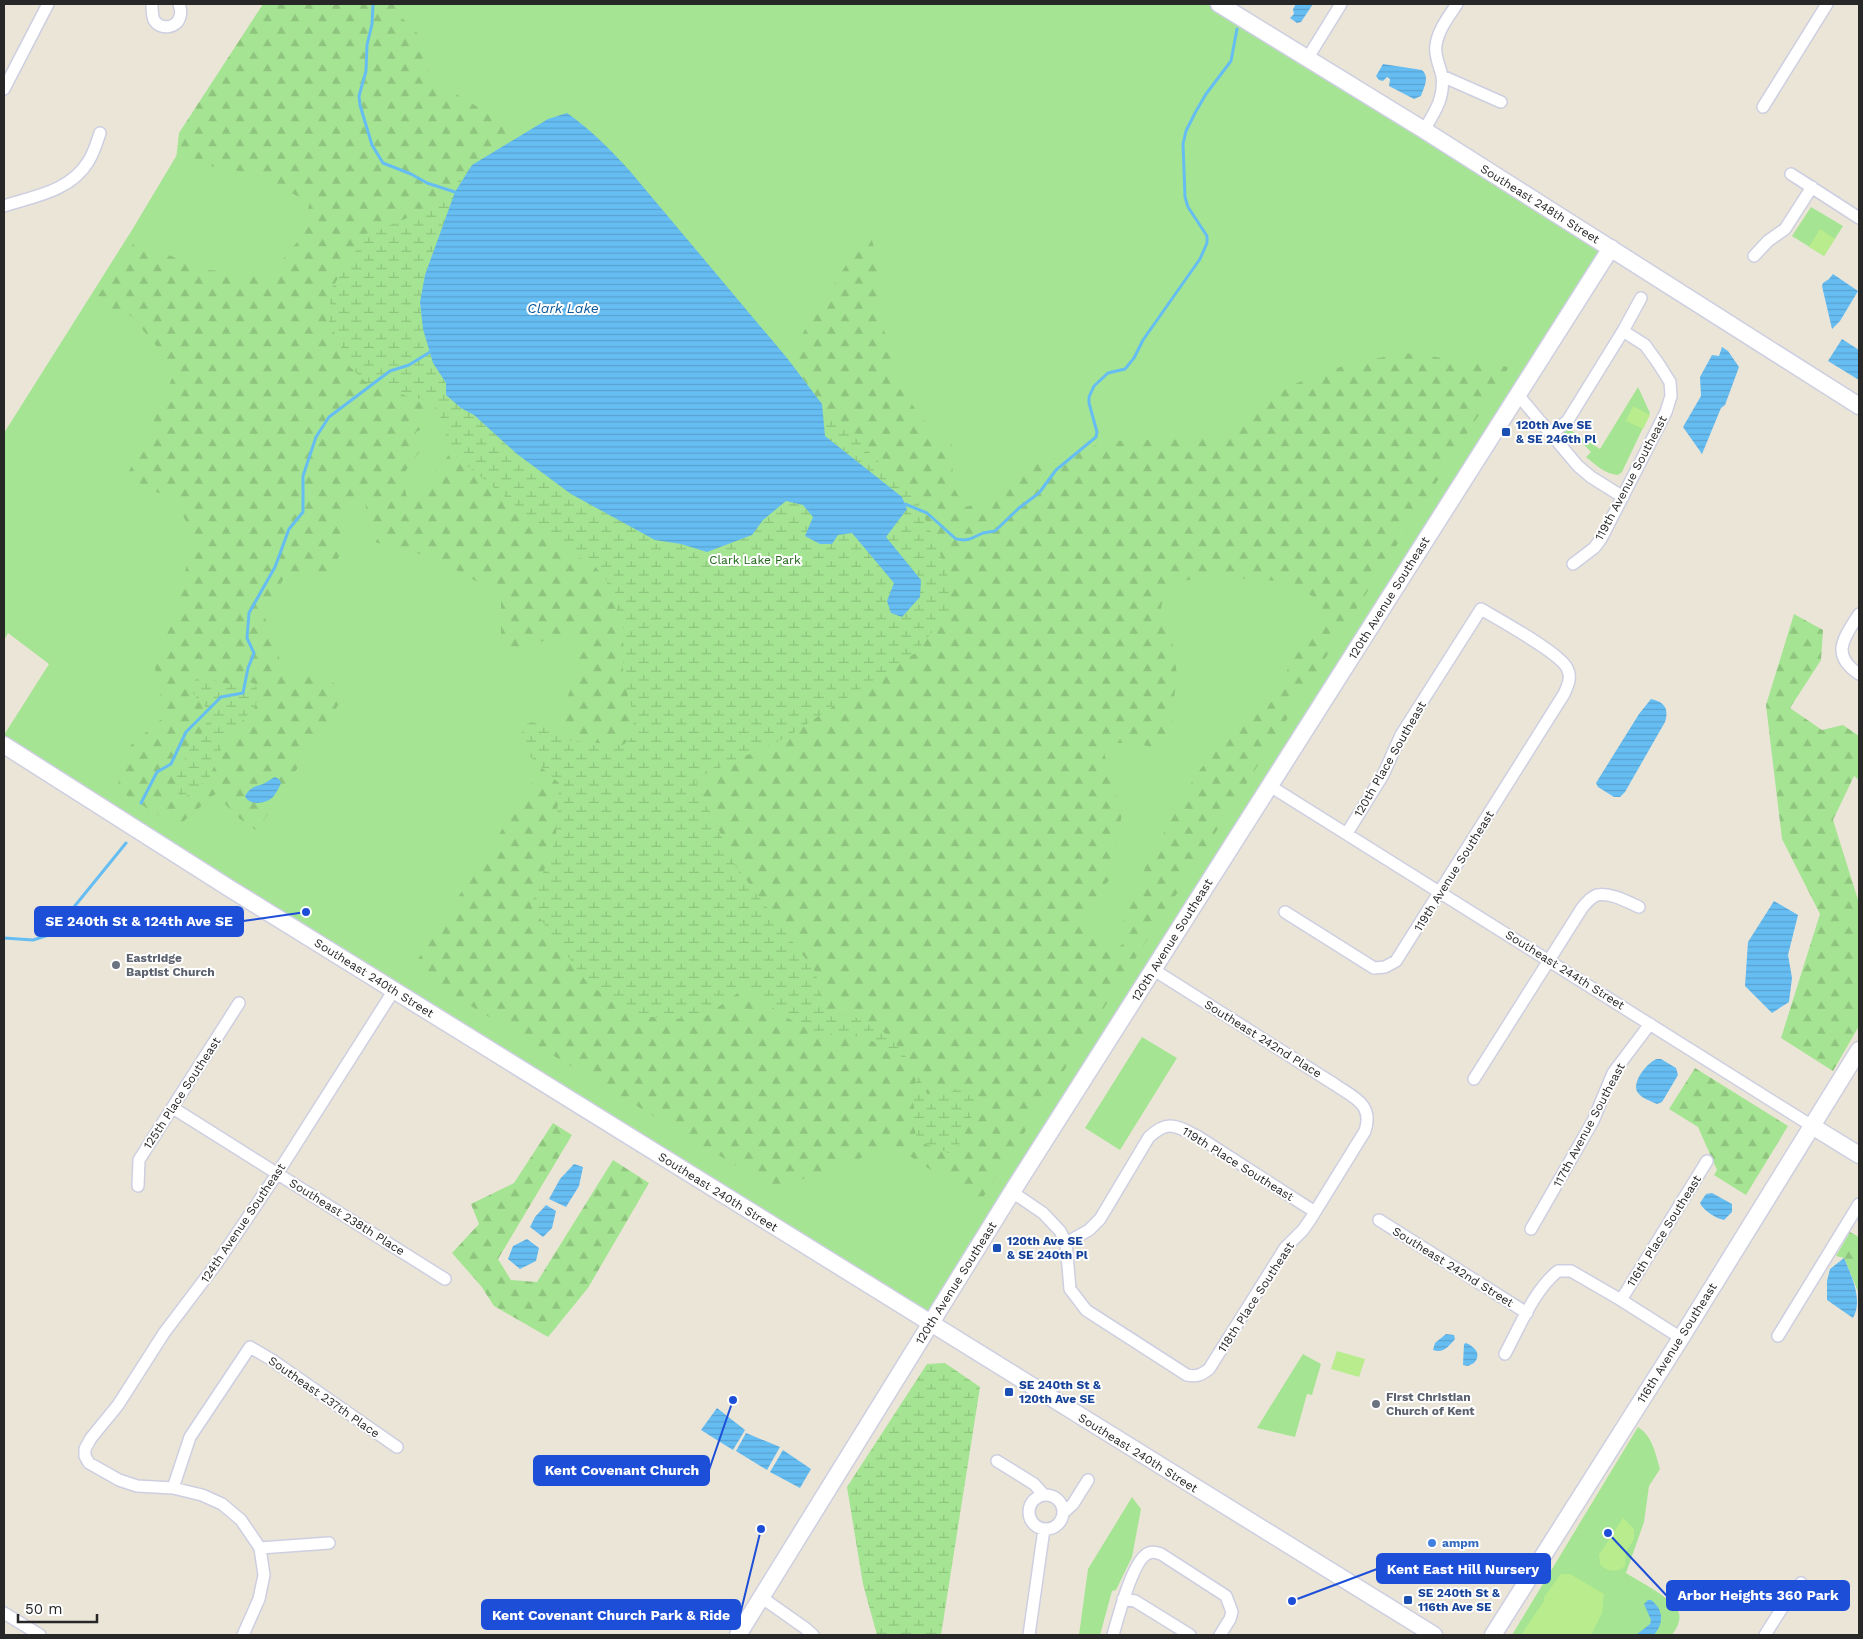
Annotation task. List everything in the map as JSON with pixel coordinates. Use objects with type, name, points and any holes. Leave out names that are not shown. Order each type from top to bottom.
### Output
[{"type":"street","points":[[4,90],[48,4]]},
{"type":"street","points":[[152,4],[154,20],[165,27],[174,25],[178,21],[181,12],[179,4]]},
{"type":"street","name":"Southeast 248th Street","points":[[1218,4],[1424,130],[1859,406]]},
{"type":"street","points":[[1307,58],[1341,4]]},
{"type":"street","points":[[1424,130],[1438,107],[1442,76],[1436,59],[1435,46],[1442,28],[1457,4]]},
{"type":"street","points":[[1763,107],[1827,4]]},
{"type":"street","points":[[1442,76],[1501,102]]},
{"type":"street","points":[[4,206],[53,191],[75,178],[89,160],[100,133]]},
{"type":"street","points":[[1791,174],[1812,188],[1858,213]]},
{"type":"street","points":[[1754,256],[1768,241],[1785,229],[1812,188]]},
{"type":"street","name":"120th Avenue Southeast","points":[[738,1635],[1012,1192],[1611,248]]},
{"type":"street","points":[[1551,435],[1568,420],[1641,298]]},
{"type":"street","name":"119th Avenue Southeast","points":[[1573,564],[1594,548],[1601,540],[1666,412],[1671,396],[1670,382],[1645,345],[1623,331]]},
{"type":"street","points":[[1518,395],[1578,466],[1591,477],[1623,497]]},
{"type":"street","name":"119th Avenue Southeast","points":[[1285,912],[1374,968],[1384,967],[1396,961],[1441,893],[1564,694],[1570,680],[1567,667],[1552,652],[1481,609]]},
{"type":"street","name":"120th Place Southeast","points":[[1347,833],[1383,775],[1401,735],[1481,609]]},
{"type":"street","points":[[1859,614],[1842,642],[1842,653],[1845,660],[1859,674]]},
{"type":"street","name":"Southeast 240th Street","points":[[4,745],[394,990],[1434,1635]]},
{"type":"street","name":"Southeast 244th Street","points":[[1270,786],[1859,1156]]},
{"type":"street","points":[[1474,1079],[1582,908],[1598,895],[1610,896],[1639,907]]},
{"type":"street","name":"Southeast 242nd Place","points":[[1154,970],[1334,1084],[1360,1102],[1366,1108],[1367,1113]]},
{"type":"street","name":"124th Avenue Southeast","points":[[173,1488],[136,1486],[119,1480],[90,1463],[85,1449],[118,1406],[164,1333],[217,1263],[277,1174],[394,990]]},
{"type":"street","name":"125th Place Southeast","points":[[138,1186],[138,1160],[240,1003]]},
{"type":"street","name":"117th Avenue Southeast","points":[[1531,1230],[1593,1122],[1613,1073],[1650,1024]]},
{"type":"street","name":"116th Avenue Southeast","points":[[1493,1635],[1681,1338],[1859,1050]]},
{"type":"street","name":"Southeast 238th Place","points":[[172,1108],[445,1279]]},
{"type":"street","name":"118th Place Southeast","points":[[1066,1243],[1070,1289],[1086,1310],[1187,1375],[1199,1376],[1209,1369],[1284,1248],[1303,1230],[1315,1212],[1365,1131],[1369,1120],[1367,1113]]},
{"type":"street","name":"119th Place Southeast","points":[[1066,1243],[1089,1230],[1100,1219],[1149,1136],[1158,1129],[1169,1125],[1197,1136],[1315,1212]]},
{"type":"street","name":"116th Place Southeast","points":[[1621,1300],[1707,1161]]},
{"type":"street","points":[[1012,1192],[1043,1213],[1060,1231],[1066,1243]]},
{"type":"street","points":[[1778,1336],[1859,1204]]},
{"type":"street","name":"Southeast 242nd Street","points":[[1379,1220],[1527,1313]]},
{"type":"street","name":"Southeast 242nd Street","points":[[1505,1354],[1527,1313],[1548,1280],[1558,1271],[1571,1271],[1681,1338]]},
{"type":"street","name":"Southeast 237th Place","points":[[173,1488],[190,1437],[250,1347],[272,1360],[396,1448]]},
{"type":"street","points":[[996,1460],[1034,1484],[1044,1495]]},
{"type":"street","points":[[1063,1513],[1063,1508],[1058,1500],[1049,1495],[1044,1495],[1039,1496],[1031,1504],[1029,1514],[1034,1524],[1044,1529],[1049,1529],[1059,1523],[1063,1513],[1073,1504],[1088,1480]]},
{"type":"street","points":[[173,1488],[202,1495],[222,1504],[240,1520],[260,1548],[264,1575],[259,1599],[243,1635]]},
{"type":"street","points":[[1029,1635],[1044,1529]]},
{"type":"street","points":[[260,1548],[329,1543]]},
{"type":"street","points":[[1113,1635],[1123,1599],[1138,1563],[1147,1553],[1154,1552],[1161,1554],[1226,1596],[1231,1605],[1232,1612],[1230,1620],[1220,1635]]},
{"type":"street","points":[[1765,1635],[1801,1583]]},
{"type":"street","points":[[761,1597],[813,1635]]},
{"type":"street","points":[[1123,1599],[1135,1601],[1190,1635]]},
{"type":"street","points":[[4,1613],[40,1635]]},
{"type":"green space","points":[[263,4],[396,4],[398,14],[424,40],[429,71],[437,83],[497,118],[519,137],[472,165],[436,207],[367,234],[329,321],[350,367],[380,385],[409,397],[429,400],[434,406],[427,413],[417,414],[416,420],[420,430],[416,432],[416,440],[419,443],[425,444],[402,476],[407,498],[431,477],[451,452],[574,554],[595,566],[615,591],[616,609],[623,626],[623,678],[633,712],[634,736],[623,745],[571,741],[561,734],[564,706],[575,678],[577,655],[571,633],[513,652],[501,646],[501,595],[435,558],[371,541],[364,494],[338,511],[343,549],[331,571],[285,576],[264,615],[283,669],[300,676],[325,673],[344,696],[257,831],[240,819],[215,794],[177,827],[118,790],[121,754],[165,716],[155,668],[178,604],[193,536],[176,501],[126,477],[149,432],[176,369],[131,316],[93,303],[136,240],[152,249],[209,270],[269,276],[299,240],[310,202],[250,173],[176,160],[179,133]],"holes":[[[205,673],[219,683],[234,684],[255,707],[226,738],[209,778],[189,750],[201,736],[210,715],[206,705],[193,694]],[[281,783],[274,796],[257,785]]]},
{"type":"green space","name":"Clark Lake Park","points":[[267,4],[1219,4],[1611,248],[931,1324],[4,745],[4,735],[49,664],[8,633],[4,640],[4,433],[132,230]]},
{"type":"green space","points":[[472,165],[455,192],[420,302],[423,329],[433,363],[461,408],[474,415],[517,454],[571,494],[655,540],[681,544],[707,552],[752,535],[763,520],[786,501],[803,505],[813,517],[838,535],[852,533],[894,583],[921,580],[886,537],[907,509],[902,497],[825,436],[822,404],[918,502],[947,570],[950,610],[915,653],[787,737],[695,779],[735,865],[816,973],[822,1009],[868,1022],[887,1035],[917,1073],[927,1094],[959,1090],[975,1098],[971,1120],[954,1155],[918,1141],[914,1127],[914,1106],[911,1094],[917,1077],[897,1057],[874,1041],[855,1036],[826,1034],[807,1028],[780,1012],[746,987],[700,1020],[637,1016],[588,984],[531,906],[556,838],[559,783],[525,752],[520,737],[525,725],[536,720],[547,724],[571,741],[623,745],[634,736],[633,712],[623,678],[623,626],[616,609],[615,591],[595,566],[574,554],[451,452],[440,416],[429,400],[409,397],[380,385],[372,388],[350,367],[329,321],[331,289],[367,234],[436,207]]},
{"type":"green space","points":[[1811,207],[1843,226],[1824,256],[1792,236]]},
{"type":"green space","points":[[869,229],[881,273],[876,310],[890,346],[898,386],[938,439],[952,444],[953,487],[965,507],[985,502],[1015,471],[1110,441],[1224,438],[1289,386],[1351,363],[1406,353],[1509,367],[982,1199],[970,1195],[894,1146],[775,1189],[411,970],[542,768],[559,783],[556,838],[531,906],[700,1020],[746,987],[780,1012],[807,1028],[826,1034],[855,1036],[874,1041],[897,1057],[917,1077],[911,1094],[914,1106],[914,1127],[918,1141],[954,1155],[959,1090],[927,1094],[917,1072],[868,1023],[822,1009],[816,973],[735,865],[695,779],[787,736],[915,653],[950,610],[928,528],[918,502],[822,404],[787,358]],"holes":[[[1208,576],[1293,582],[1313,597],[1319,618],[1315,627],[1305,630],[1274,700],[1229,733],[1196,775],[1147,863],[1122,924],[1128,934],[1123,944],[1110,952],[1098,939],[1086,919],[1093,901],[1110,879],[1122,814],[1104,753],[1113,743],[1137,743],[1159,750],[1169,740],[1177,675],[1172,641],[1159,621],[1163,597],[1174,583]]]},
{"type":"green space","points":[[1820,229],[1835,239],[1824,256],[1809,247]]},
{"type":"green space","points":[[1638,387],[1650,413],[1622,472],[1618,475],[1609,473],[1586,457],[1591,452],[1573,433],[1567,436],[1562,432],[1567,428],[1600,449]]},
{"type":"green space","points":[[1633,406],[1650,415],[1643,429],[1626,421]]},
{"type":"green space","points":[[1794,614],[1823,630],[1821,660],[1790,708],[1822,730],[1843,725],[1859,736],[1859,780],[1854,776],[1833,820],[1859,903],[1859,1026],[1833,1071],[1781,1038],[1820,914],[1782,839],[1766,705]]},
{"type":"green space","points":[[205,672],[214,680],[223,684],[246,682],[256,685],[258,697],[255,707],[226,738],[209,778],[183,799],[176,789],[176,778],[189,750],[201,736],[210,715],[191,689],[196,678]]},
{"type":"green space","points":[[1142,1037],[1177,1058],[1120,1150],[1085,1128]]},
{"type":"green space","points":[[1695,1068],[1788,1126],[1746,1195],[1714,1175],[1717,1170],[1698,1127],[1669,1109]]},
{"type":"green space","points":[[553,1123],[572,1135],[498,1259],[511,1280],[537,1282],[613,1160],[649,1183],[588,1288],[548,1337],[494,1306],[481,1286],[452,1253],[479,1224],[471,1204],[514,1183]]},
{"type":"green space","points":[[1850,1232],[1859,1237],[1859,1294],[1844,1258],[1836,1256]]},
{"type":"green space","points":[[1337,1351],[1365,1359],[1359,1377],[1331,1369]]},
{"type":"green space","points":[[1303,1354],[1321,1364],[1312,1395],[1307,1394],[1295,1437],[1257,1428]]},
{"type":"green space","points":[[945,1363],[980,1387],[941,1635],[877,1635],[863,1584],[847,1487],[927,1364]]},
{"type":"green space","points":[[1638,1427],[1650,1440],[1660,1469],[1649,1486],[1644,1522],[1626,1573],[1663,1596],[1676,1607],[1679,1613],[1679,1622],[1672,1635],[1512,1635]]},
{"type":"green space","points":[[1132,1497],[1141,1509],[1132,1557],[1116,1590],[1112,1591],[1100,1635],[1079,1635],[1088,1569]]},
{"type":"green space","points":[[1623,1518],[1634,1529],[1634,1539],[1626,1552],[1625,1566],[1615,1571],[1609,1570],[1600,1564],[1599,1555]]},
{"type":"green space","points":[[1561,1574],[1570,1574],[1604,1594],[1602,1613],[1591,1635],[1521,1635],[1544,1601],[1544,1597]]},
{"type":"water","points":[[1296,4],[1313,4],[1301,22],[1297,23],[1290,18],[1294,14],[1293,9]]},
{"type":"water","points":[[1383,64],[1422,70],[1426,79],[1421,96],[1414,99],[1389,86],[1390,79],[1387,77],[1383,81],[1379,80],[1376,76]]},
{"type":"water","name":"Clark Lake","points":[[567,113],[615,154],[787,358],[822,404],[825,436],[902,497],[907,509],[886,537],[921,580],[920,597],[902,617],[891,613],[887,601],[894,583],[852,533],[838,535],[832,544],[820,544],[805,536],[813,517],[803,505],[786,501],[763,520],[752,535],[707,552],[681,544],[655,540],[571,494],[517,454],[474,415],[461,408],[446,395],[446,383],[433,363],[423,329],[420,302],[425,275],[455,192],[472,165],[548,119]]},
{"type":"water","points":[[1833,274],[1858,291],[1840,321],[1832,329],[1822,286]]},
{"type":"water","points":[[1842,339],[1859,350],[1859,380],[1828,361]]},
{"type":"water","points":[[1722,347],[1728,351],[1739,367],[1725,405],[1721,408],[1702,454],[1683,427],[1701,396],[1700,377],[1712,355],[1719,356]]},
{"type":"water","points":[[1651,699],[1660,702],[1665,707],[1665,722],[1625,792],[1620,797],[1614,797],[1598,787],[1596,783],[1639,714]]},
{"type":"water","points":[[275,777],[281,783],[273,797],[258,803],[247,799],[245,796],[251,789]]},
{"type":"water","points":[[1774,901],[1798,915],[1788,955],[1792,978],[1789,1002],[1772,1013],[1745,986],[1748,942]]},
{"type":"water","points":[[1657,1059],[1661,1059],[1676,1068],[1678,1075],[1662,1102],[1657,1104],[1641,1096],[1636,1090],[1636,1085],[1644,1069]]},
{"type":"water","points":[[574,1164],[583,1167],[579,1186],[566,1207],[549,1199],[560,1179]]},
{"type":"water","points":[[1712,1193],[1732,1204],[1732,1212],[1724,1220],[1710,1214],[1700,1203],[1706,1194]]},
{"type":"water","points":[[546,1205],[556,1211],[552,1228],[543,1237],[530,1227],[535,1217]]},
{"type":"water","points":[[527,1239],[539,1248],[536,1261],[520,1269],[508,1259],[513,1246]]},
{"type":"water","points":[[1844,1258],[1857,1296],[1856,1311],[1853,1318],[1827,1300],[1827,1281],[1830,1269]]},
{"type":"water","points":[[1446,1334],[1454,1335],[1455,1339],[1443,1350],[1433,1350],[1435,1343]]},
{"type":"water","points":[[1466,1343],[1475,1349],[1477,1354],[1474,1363],[1468,1366],[1463,1365],[1464,1344]]},
{"type":"water","points":[[717,1408],[745,1430],[733,1450],[701,1430]]},
{"type":"water","points":[[746,1433],[780,1447],[767,1470],[736,1451]]},
{"type":"water","points":[[783,1450],[811,1469],[800,1488],[770,1472]]},
{"type":"water","points":[[1648,1600],[1655,1604],[1660,1612],[1660,1626],[1654,1635],[1636,1635],[1650,1624],[1651,1620],[1644,1604]]},
{"type":"waterway","points":[[373,4],[372,24],[367,45],[366,71],[359,96],[372,145],[383,163],[411,174],[427,183],[455,192]]},
{"type":"waterway","points":[[905,504],[927,513],[956,539],[970,539],[983,533],[995,531],[1019,508],[1039,493],[1056,470],[1096,437],[1097,432],[1089,403],[1089,397],[1094,386],[1108,373],[1125,369],[1134,358],[1143,340],[1200,259],[1207,243],[1207,236],[1188,207],[1185,197],[1183,144],[1186,131],[1195,113],[1206,94],[1231,61],[1237,29]]},
{"type":"waterway","points":[[141,803],[157,772],[171,764],[186,732],[221,697],[243,693],[248,668],[254,653],[247,638],[249,613],[275,567],[289,529],[303,512],[303,476],[316,437],[329,417],[390,371],[409,365],[430,352]]},
{"type":"waterway","points":[[4,938],[33,940],[52,934],[126,843]]},
{"type":"place","name":"120th Ave SE & SE 246th Pl","points":[[1506,432]]},
{"type":"place","name":"SE 240th St & 124th Ave SE","points":[[306,912]]},
{"type":"place","name":"Eastridge Baptist Church","points":[[116,965]]},
{"type":"place","name":"120th Ave SE & SE 240th Pl","points":[[997,1248]]},
{"type":"place","name":"SE 240th St & 120th Ave SE","points":[[1009,1392]]},
{"type":"place","name":"Kent Covenant Church","points":[[733,1400]]},
{"type":"place","name":"First Christian Church of Kent","points":[[1376,1404]]},
{"type":"place","name":"Kent Covenant Church Park & Ride","points":[[761,1529]]},
{"type":"place","name":"Arbor Heights 360 Park","points":[[1608,1533]]},
{"type":"place","name":"ampm","points":[[1432,1543]]},
{"type":"place","name":"SE 240th St & 116th Ave SE","points":[[1408,1600]]},
{"type":"place","name":"Kent East Hill Nursery","points":[[1292,1601]]}]
